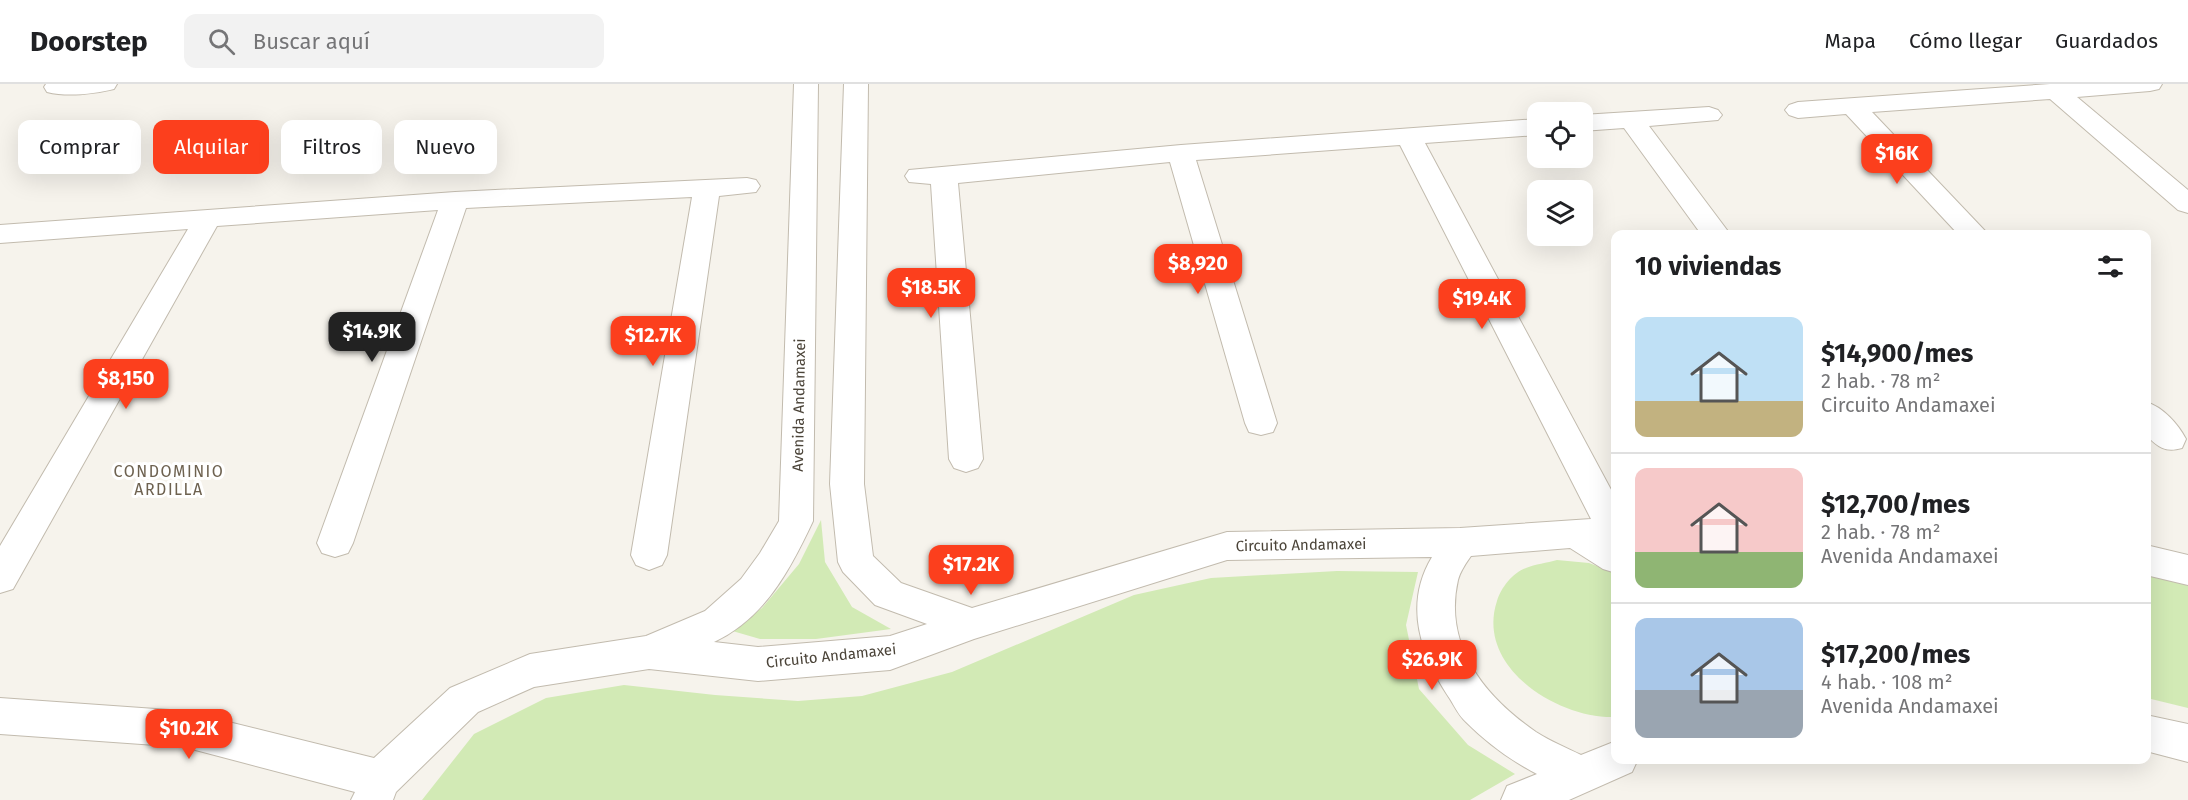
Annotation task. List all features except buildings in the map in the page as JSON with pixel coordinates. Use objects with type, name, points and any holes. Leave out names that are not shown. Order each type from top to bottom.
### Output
[{"type":"street","points":[[56,87],[105,84]]},
{"type":"street","name":"Avenida Andamaxei","points":[[650,652],[718,622],[753,593],[778,559],[796,521],[806,84]]},
{"type":"street","points":[[856,84],[847,484],[856,562],[888,594],[972,624]]},
{"type":"street","points":[[1798,110],[2150,84]]},
{"type":"street","points":[[2057,92],[2188,204]]},
{"type":"street","points":[[1851,105],[1970,230]]},
{"type":"street","points":[[1593,122],[1709,115]]},
{"type":"street","points":[[1631,120],[1713,230]]},
{"type":"street","points":[[966,459],[931,176],[1181,153],[1527,128]]},
{"type":"street","points":[[1409,137],[1611,531]]},
{"type":"street","points":[[1181,153],[1261,423]]},
{"type":"street","points":[[0,234],[455,200],[747,186]]},
{"type":"street","points":[[649,555],[707,188]]},
{"type":"street","points":[[335,543],[455,200]]},
{"type":"street","points":[[0,578],[209,217]]},
{"type":"street","points":[[2151,419],[2170,439]]},
{"type":"street","name":"Circuito Andamaxei","points":[[377,789],[464,700],[530,671],[650,652],[758,664],[890,653],[972,624],[1227,546],[1460,542],[1611,531]]},
{"type":"street","points":[[1460,542],[1440,576],[1435,617],[1447,663],[1478,708],[1523,746],[1578,774]]},
{"type":"street","points":[[2151,561],[2188,570]]},
{"type":"street","points":[[0,716],[184,729],[377,789]]},
{"type":"street","points":[[2151,734],[2188,743]]},
{"type":"street","points":[[1522,800],[1611,762]]},
{"type":"green space","points":[[821,520],[825,562],[852,607],[891,629],[816,639],[760,639],[729,630],[762,608],[799,564]]},
{"type":"green space","points":[[1557,560],[1589,563],[1611,571],[1611,717],[1569,709],[1547,699],[1526,684],[1510,667],[1498,647],[1493,625],[1501,591],[1512,577],[1533,565]]},
{"type":"green space","points":[[1337,571],[1418,572],[1406,625],[1419,689],[1468,745],[1515,774],[1470,800],[422,800],[474,734],[546,698],[624,685],[798,701],[862,696],[952,672],[1134,595],[1211,578]]},
{"type":"green space","points":[[2151,571],[2188,581],[2188,708],[2151,699]]},
{"type":"district","name":"CONDOMINIO ARDILLA","points":[[169,480]]}]
